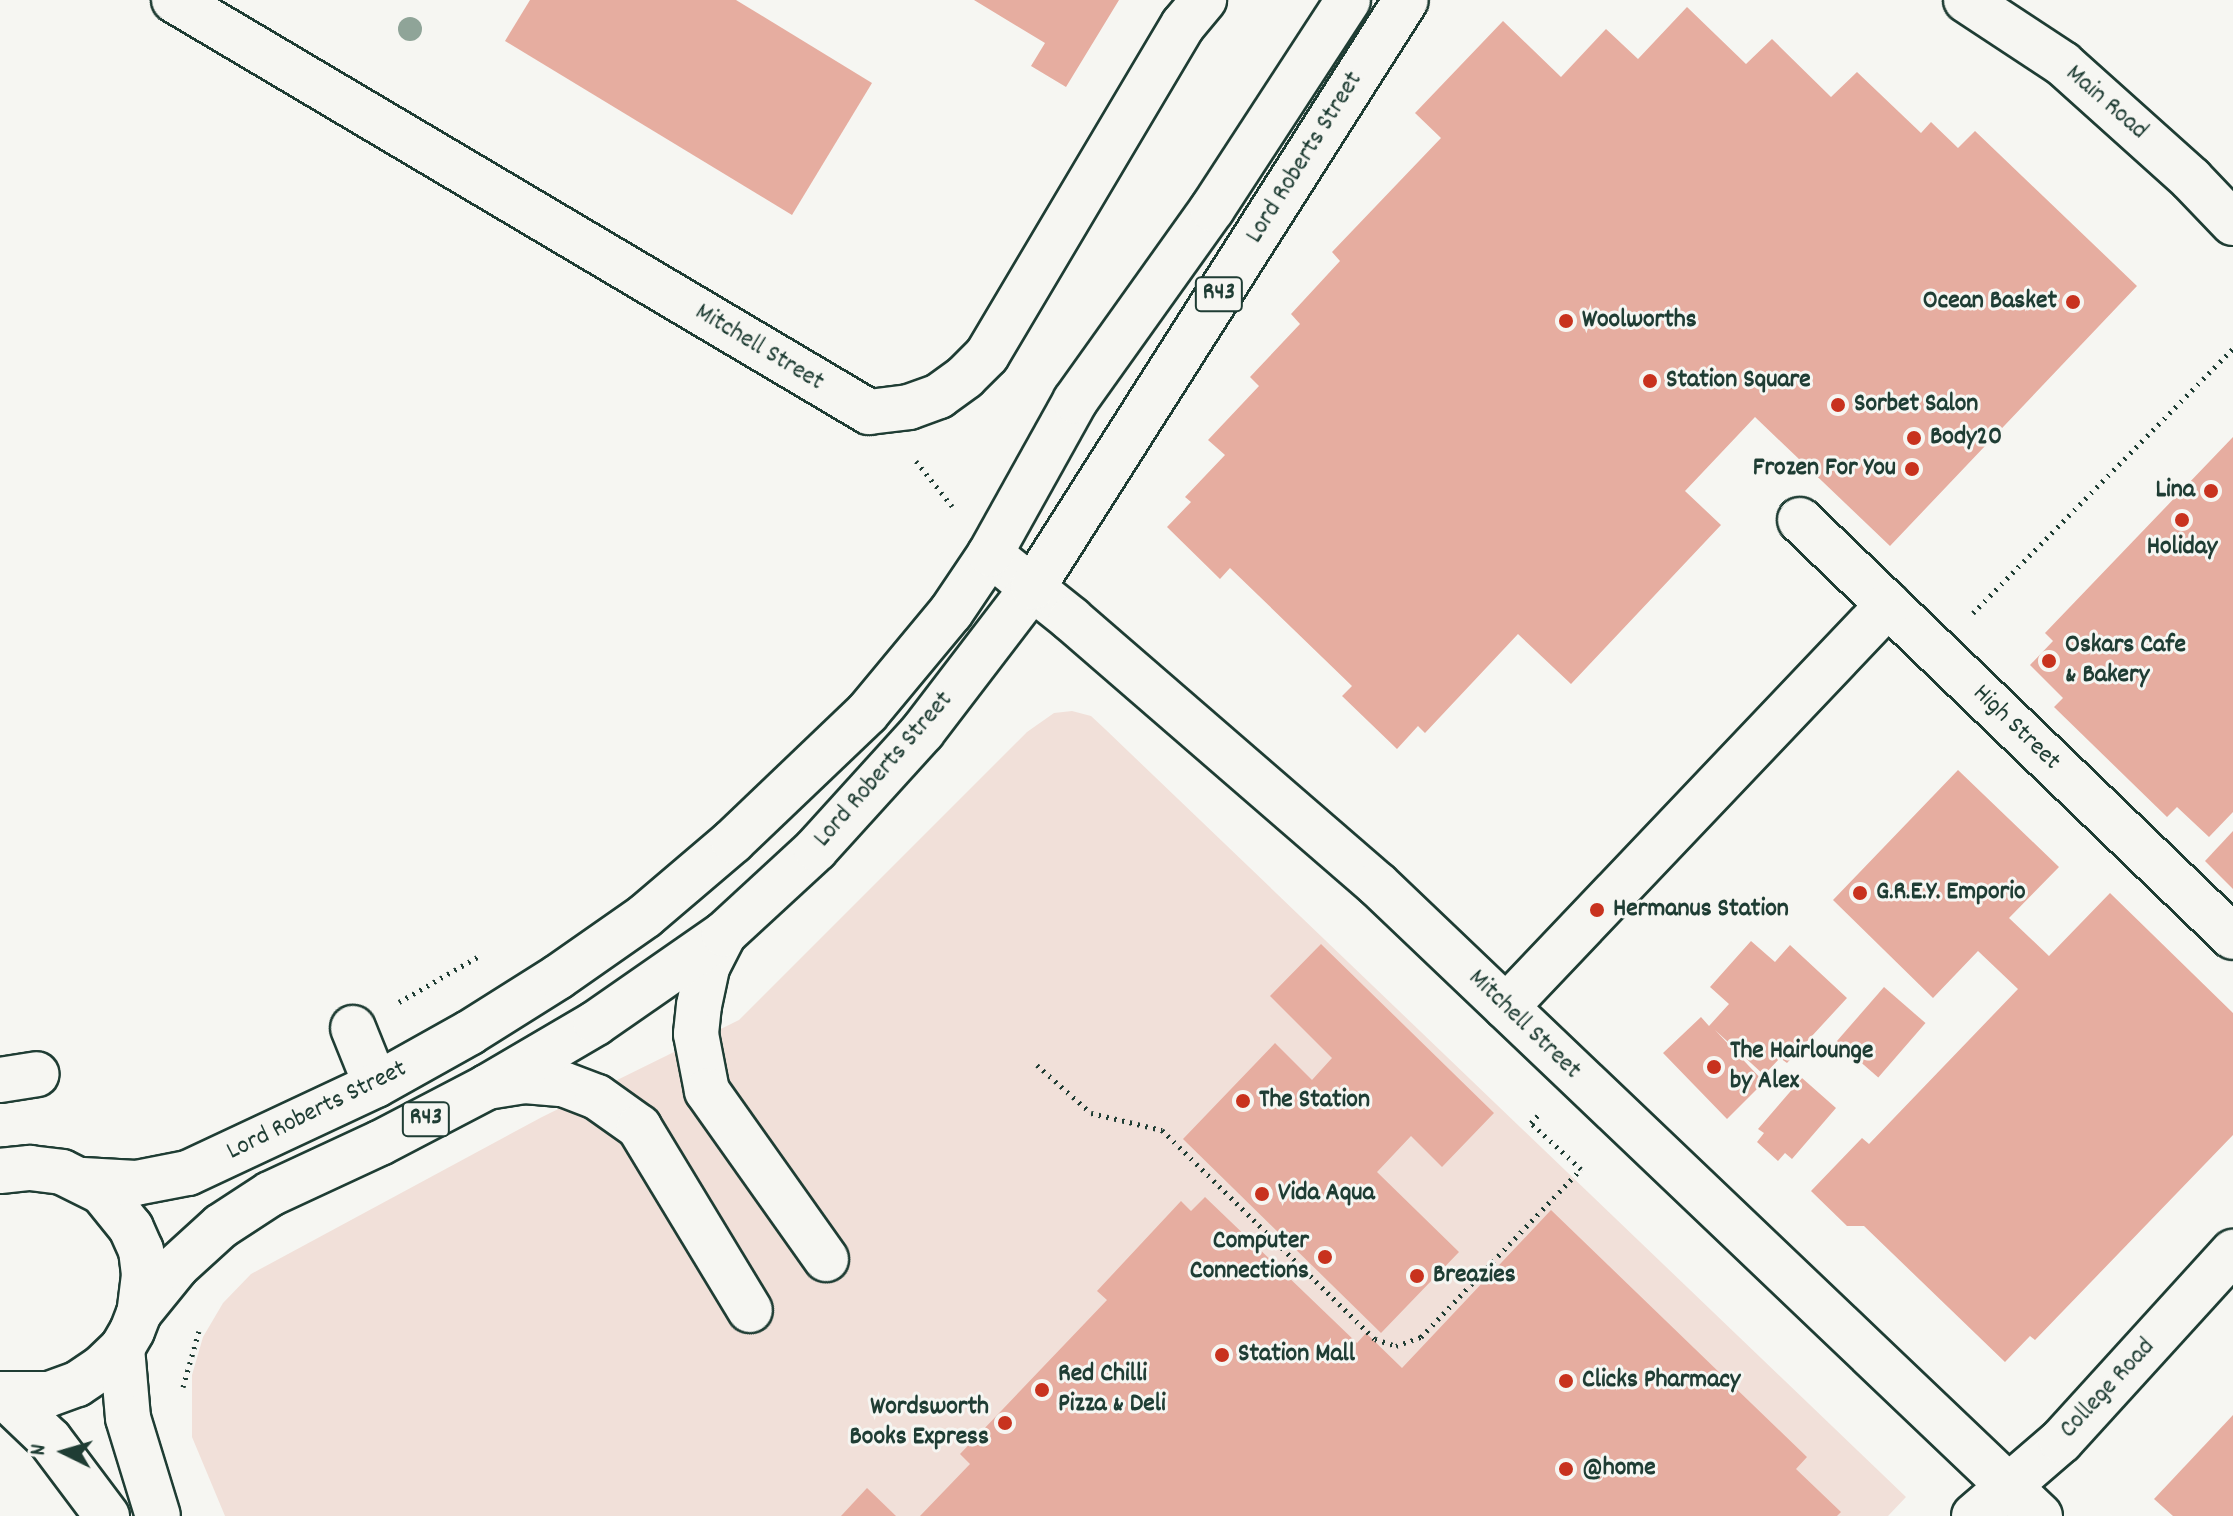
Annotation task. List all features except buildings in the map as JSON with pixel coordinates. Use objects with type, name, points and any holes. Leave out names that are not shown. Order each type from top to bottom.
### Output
[{"type":"main road","name":"Mitchell Street","points":[[174,0],[805,376],[869,412],[877,412]]},
{"type":"main road","points":[[877,412],[909,407],[939,396],[965,377],[987,355],[1183,25],[1204,0]]},
{"type":"main road","name":"Lord Roberts Street","points":[[0,1171],[30,1168],[83,1180],[136,1183],[188,1173],[376,1085],[469,1033],[558,977],[645,916],[733,841],[867,713],[951,612],[990,554],[1075,401],[1212,209],[1348,0]]},
{"type":"main road","name":"Lord Roberts Street","points":[[2,1394],[49,1394],[77,1384],[101,1368],[177,1266],[221,1226],[270,1194],[380,1143],[487,1087],[596,1023],[724,934],[816,849],[923,731],[1033,587],[1406,0]]},
{"type":"main road","name":"Main Road","points":[[1966,0],[2063,64],[2191,179],[2233,223]]},
{"type":"main road","name":"High Street","points":[[1800,520],[2233,937]]},
{"type":"main road","name":"Mitchell Street","points":[[990,554],[1033,587],[1377,884],[2040,1516]]},
{"type":"main road","points":[[1506,1007],[1888,605]]},
{"type":"main road","points":[[724,934],[707,968],[699,1005],[696,1034],[707,1091],[826,1259]]},
{"type":"main road","points":[[353,1028],[376,1085]]},
{"type":"main road","points":[[487,1087],[525,1081],[563,1084],[597,1097],[639,1127],[750,1310]]},
{"type":"main road","name":"Lord Roberts Street","points":[[83,1180],[118,1208],[141,1250],[144,1275],[131,1330]]},
{"type":"main road","name":"College Road","points":[[1974,1516],[2061,1441],[2233,1252]]},
{"type":"main road","name":"R43","points":[[131,1330],[128,1418],[158,1516]]},
{"type":"main road","name":"R43","points":[[2,1394],[50,1440],[107,1516]]},
{"type":"path","points":[[1936,651],[2233,348]]},
{"type":"path","points":[[877,412],[990,554]]},
{"type":"path","points":[[1037,1065],[1091,1113],[1162,1130],[1375,1339],[1396,1346],[1421,1337],[1581,1169],[1531,1123]]},
{"type":"path","points":[[183,1400],[190,1354],[204,1319]]},
{"type":"shaded area","points":[[1072,711],[1091,716],[1105,729],[1906,1497],[1888,1516],[225,1516],[192,1437],[192,1375],[203,1337],[223,1303],[251,1274],[542,1117],[739,1020],[1027,732],[1054,713]]},
{"type":"place","name":"Ocean Basket","points":[[2073,302]]},
{"type":"place","name":"Woolworths","points":[[1566,321]]},
{"type":"place","name":"Station Square","points":[[1650,381]]},
{"type":"place","name":"Sorbet Salon","points":[[1838,405]]},
{"type":"place","name":"Body20","points":[[1914,438]]},
{"type":"place","name":"Frozen For You","points":[[1912,469]]},
{"type":"place","name":"Lina","points":[[2211,491]]},
{"type":"place","name":"Holiday","points":[[2182,520]]},
{"type":"place","name":"Oskars Cafe & Bakery","points":[[2049,661]]},
{"type":"place","name":"G.R.E.Y. Emporio","points":[[1860,893]]},
{"type":"place","name":"Hermanus Station","points":[[1597,910]]},
{"type":"place","name":"The Hairlounge by Alex","points":[[1714,1067]]},
{"type":"place","name":"The Station","points":[[1243,1101]]},
{"type":"place","name":"Vida Aqua","points":[[1262,1194]]},
{"type":"place","name":"Computer Connections","points":[[1325,1257]]},
{"type":"place","name":"Breazies","points":[[1417,1276]]},
{"type":"place","name":"Station Mall","points":[[1222,1355]]},
{"type":"place","name":"Clicks Pharmacy","points":[[1566,1381]]},
{"type":"place","name":"Red Chilli Pizza & Deli","points":[[1042,1390]]},
{"type":"place","name":"Wordsworth Books Express","points":[[1005,1423]]},
{"type":"place","name":"@home","points":[[1566,1469]]}]
